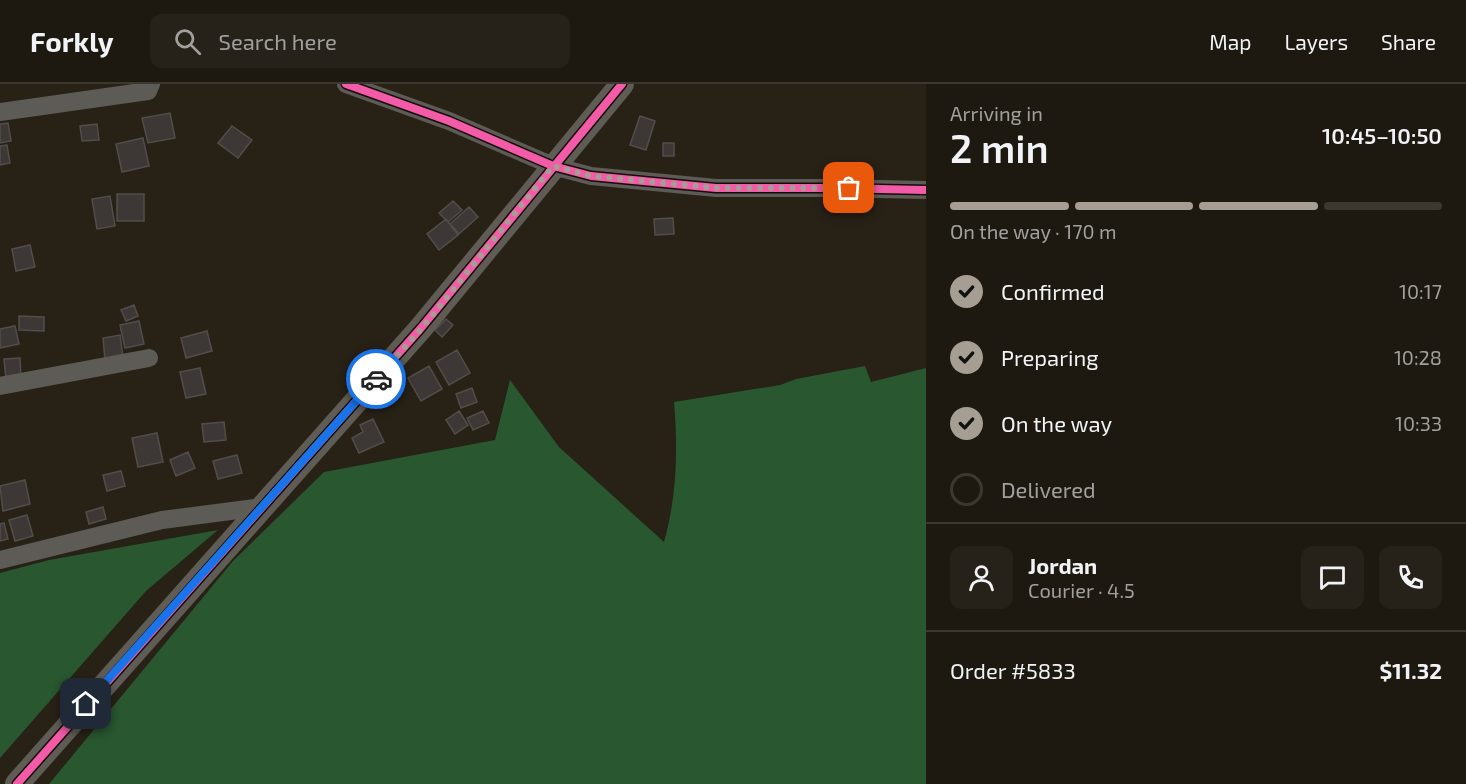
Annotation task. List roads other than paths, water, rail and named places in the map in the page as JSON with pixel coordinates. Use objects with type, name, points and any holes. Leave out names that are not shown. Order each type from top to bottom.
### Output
[{"type":"street","points":[[0,112],[148,91],[151,84]]},
{"type":"street","points":[[346,84],[449,121],[553,166],[591,176],[716,188],[926,190]]},
{"type":"street","points":[[17,784],[422,328],[622,84]]},
{"type":"street","points":[[0,386],[149,358]]},
{"type":"street","points":[[0,560],[162,520],[262,507]]}]
